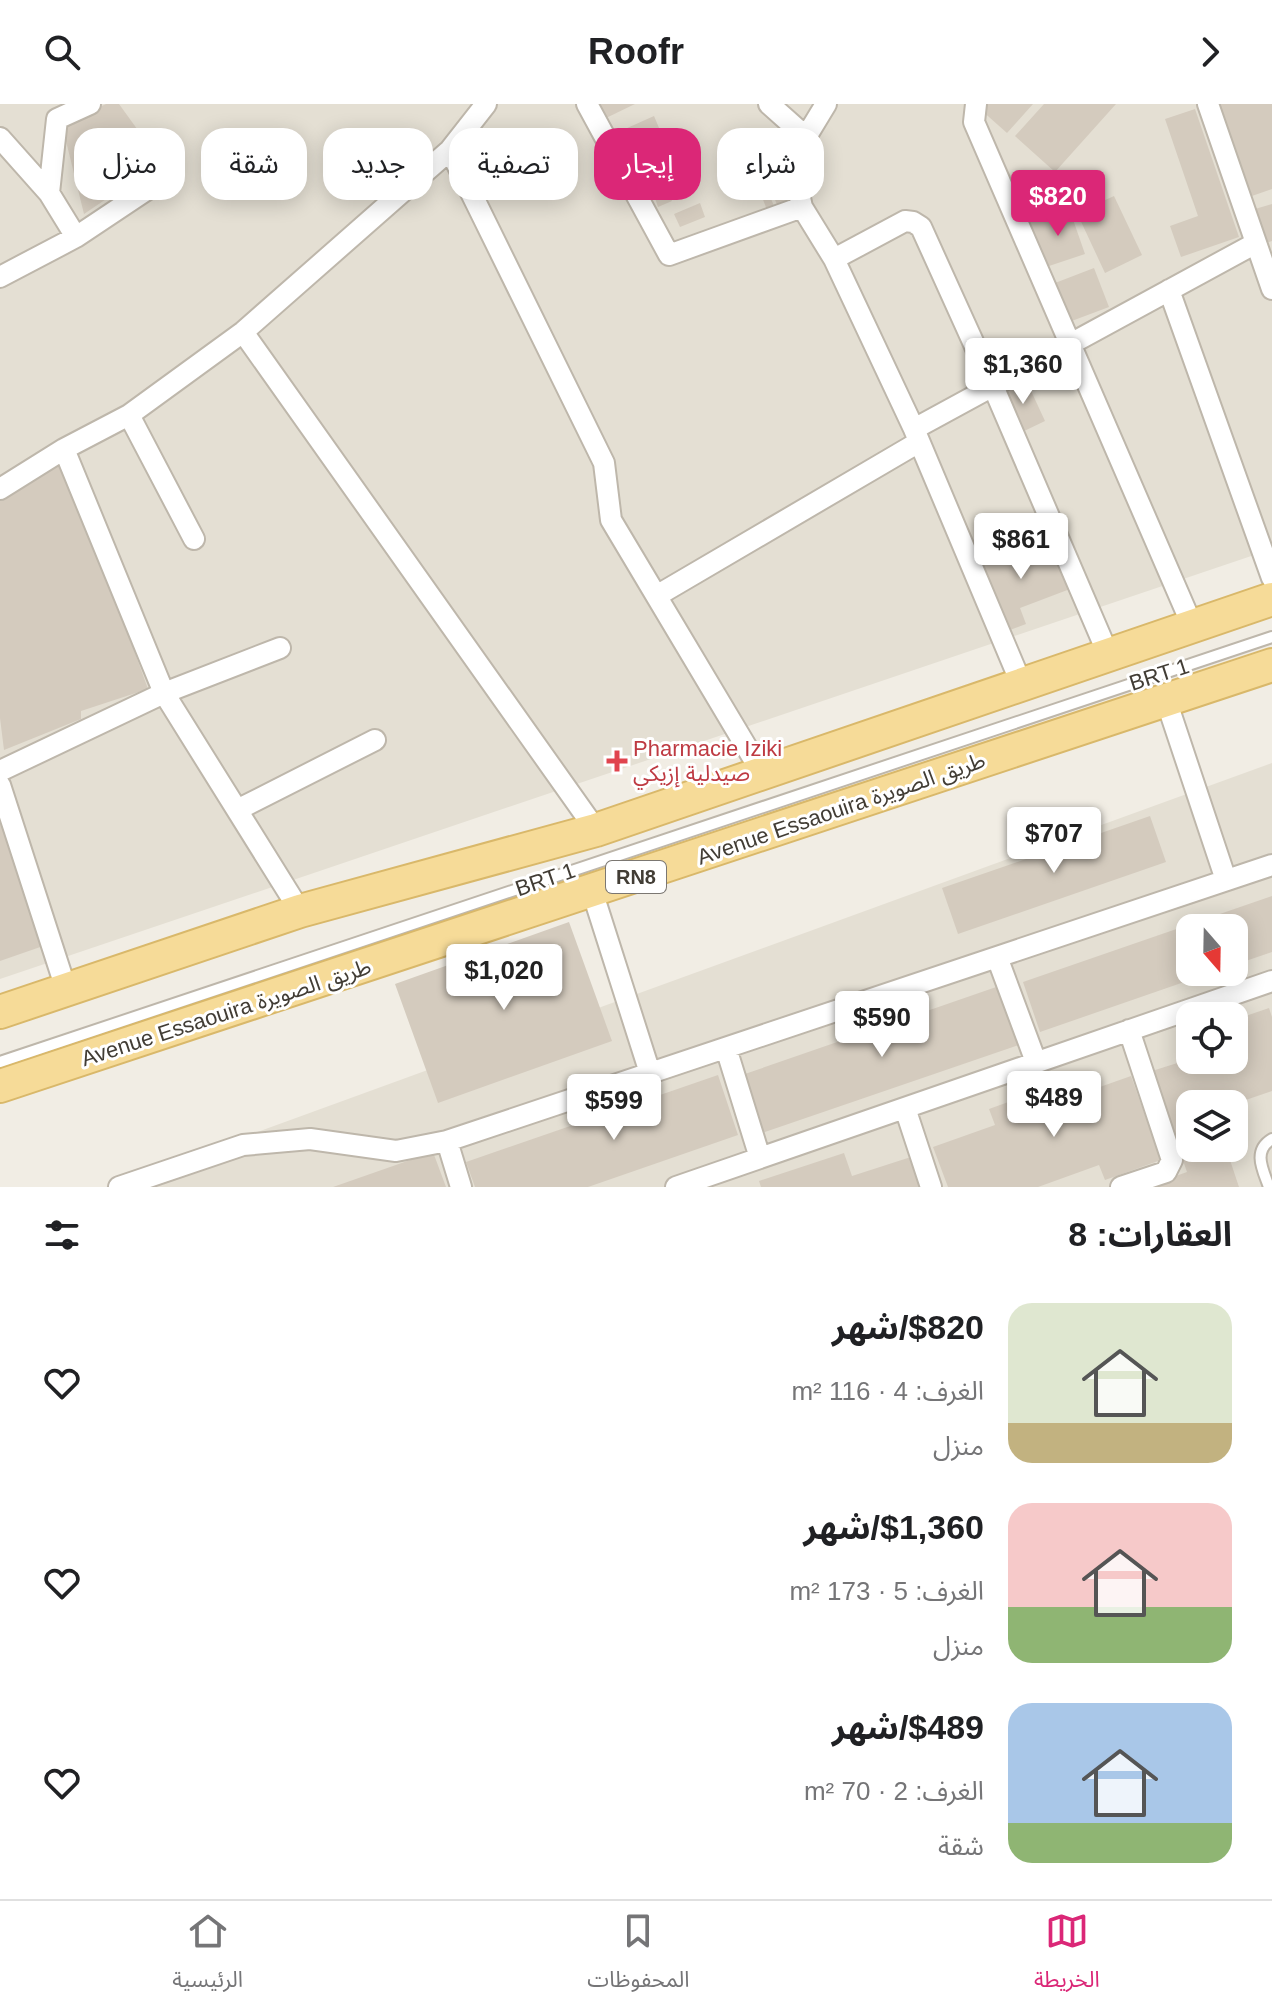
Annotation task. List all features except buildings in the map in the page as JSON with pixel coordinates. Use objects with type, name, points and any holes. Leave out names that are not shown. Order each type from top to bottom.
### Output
[{"type":"main road","name":"RN8","points":[[0,1012],[300,911],[596,830],[1272,599]]},
{"type":"main road","name":"Avenue Essaouira طريق الصويرة","points":[[0,1086],[1272,665]]},
{"type":"street","points":[[49,193],[55,112],[90,104]]},
{"type":"street","points":[[587,104],[669,255],[802,207]]},
{"type":"street","points":[[769,104],[796,128]]},
{"type":"street","points":[[811,128],[826,104]]},
{"type":"street","points":[[976,104],[974,122],[1192,625]]},
{"type":"street","points":[[1208,104],[1272,289]]},
{"type":"street","points":[[464,128],[476,108]]},
{"type":"street","points":[[0,138],[49,193],[76,237]]},
{"type":"street","points":[[0,489],[64,449],[129,415],[243,332],[449,151]]},
{"type":"street","points":[[0,277],[76,237],[132,200]]},
{"type":"street","points":[[475,200],[604,463],[611,520],[762,773]]},
{"type":"street","points":[[800,200],[834,259],[917,436],[1021,683]]},
{"type":"street","points":[[834,259],[905,221],[921,227],[1108,654]]},
{"type":"street","points":[[658,595],[993,386],[1256,243]]},
{"type":"street","points":[[1169,290],[1272,578]]},
{"type":"street","points":[[243,332],[596,830]]},
{"type":"street","points":[[129,415],[194,539]]},
{"type":"street","points":[[64,449],[164,693],[300,911]]},
{"type":"street","points":[[0,771],[164,693],[280,648]]},
{"type":"street","points":[[1166,700],[1226,880]]},
{"type":"street","points":[[237,810],[375,740]]},
{"type":"street","points":[[0,785],[66,989]]},
{"type":"street","points":[[119,1187],[141,1183],[243,1145],[310,1139],[396,1151],[447,1141],[1272,865]]},
{"type":"street","points":[[592,891],[650,1073]]},
{"type":"street","points":[[997,957],[1036,1062]]},
{"type":"street","points":[[683,1186],[1272,981]]},
{"type":"street","points":[[1121,1187],[1166,1172],[1172,1160],[1129,1030]]},
{"type":"street","points":[[726,1048],[760,1158]]},
{"type":"street","points":[[905,1108],[931,1187]]},
{"type":"street","points":[[447,1141],[461,1187]]},
{"type":"lane","name":"BRT 1","points":[[0,1062],[1272,637]]},
{"type":"lane","points":[[1269,1187],[1260,1154],[1272,1139]]},
{"type":"shaded area","points":[[0,104],[1272,104],[1272,549],[0,979]]},
{"type":"shaded area","points":[[1272,763],[1272,1187],[106,1187]]},
{"type":"place","name":"Pharmacie Iziki صيدلية إزيكي","points":[[617,761]]}]
